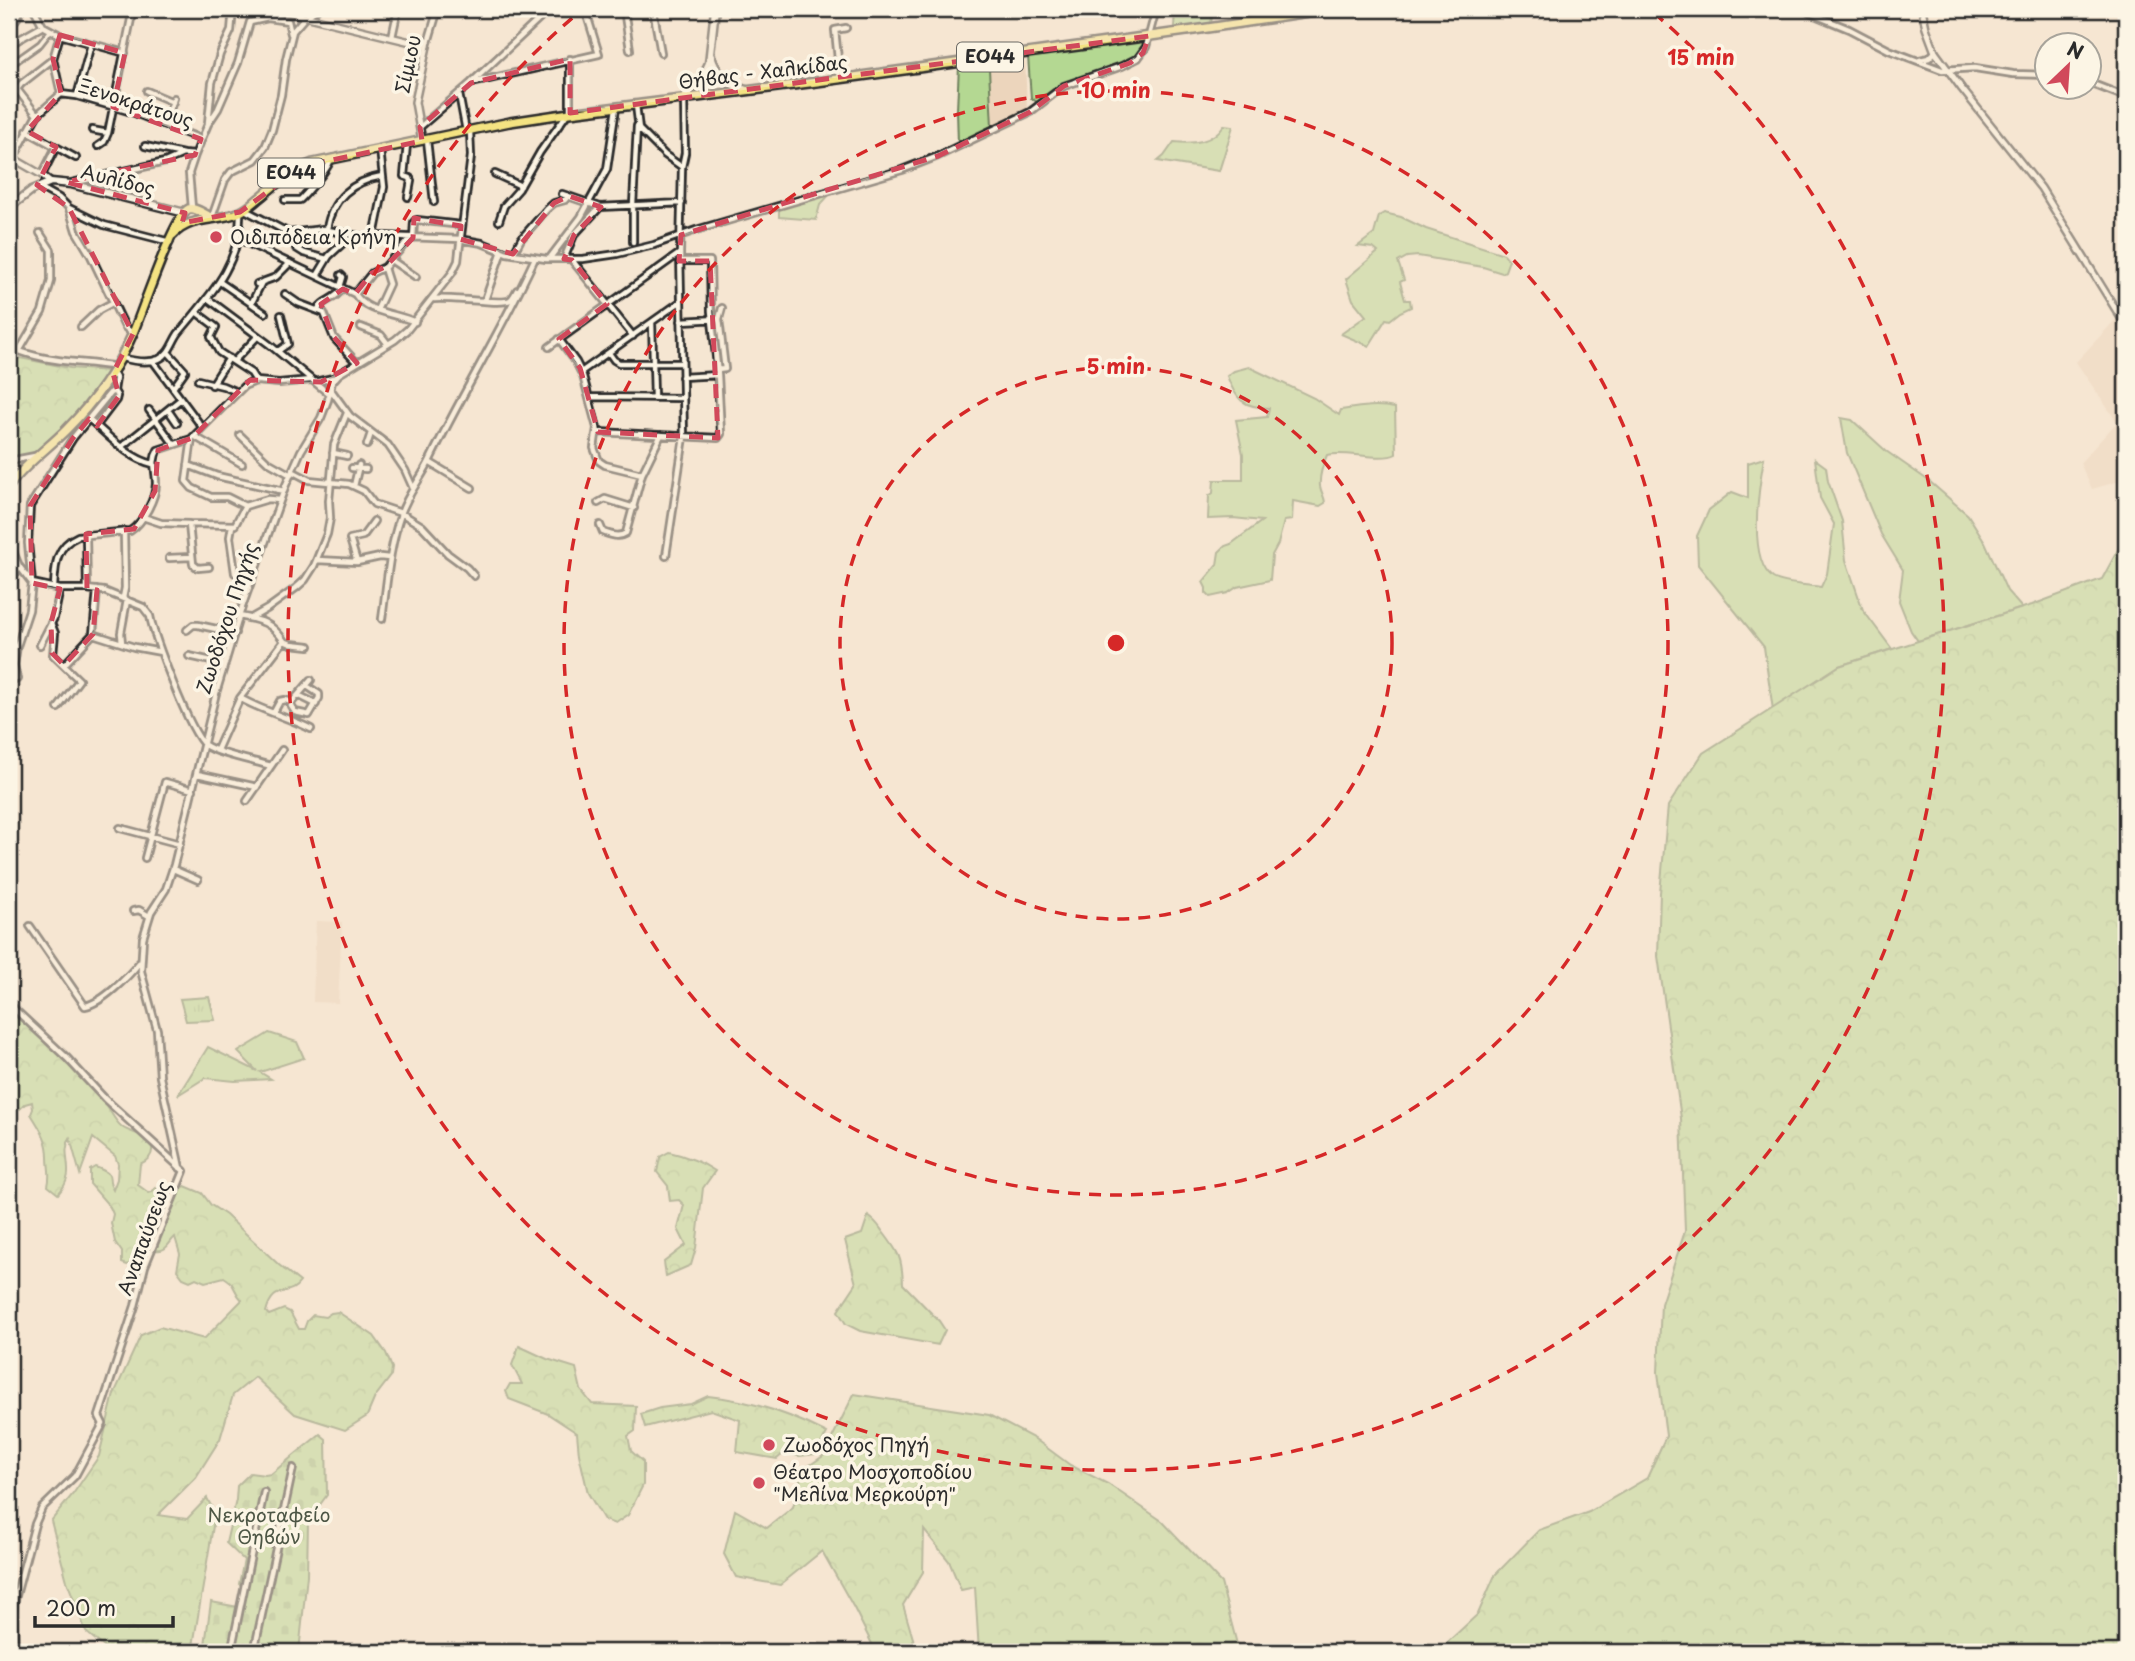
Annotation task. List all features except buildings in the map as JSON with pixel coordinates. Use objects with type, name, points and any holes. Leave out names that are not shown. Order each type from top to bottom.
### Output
[{"type":"main road","points":[[684,98],[702,78],[711,54],[715,9]]},
{"type":"main road","name":"Θήβας - Χαλκίδας","points":[[193,222],[243,211],[296,170],[313,163],[468,131],[568,113],[1149,36],[1287,12],[1336,9]]},
{"type":"main road","points":[[711,54],[717,71],[723,78],[747,91]]},
{"type":"main road","name":"Αυλίδος","points":[[9,208],[38,186],[51,182],[71,184],[184,214]]},
{"type":"main road","points":[[9,486],[36,456],[67,429],[115,370],[176,226],[184,214],[188,209],[195,209],[212,217]]},
{"type":"main road","points":[[171,238],[179,228],[193,222],[199,215],[195,209]]},
{"type":"main road","points":[[184,214],[185,219],[193,222]]},
{"type":"street","points":[[9,28],[17,19],[20,9]]},
{"type":"street","points":[[34,9],[43,26],[60,35],[125,53]]},
{"type":"street","points":[[98,146],[104,142],[108,133],[133,9]]},
{"type":"street","points":[[208,124],[212,83],[220,54],[231,31],[233,9]]},
{"type":"street","points":[[268,18],[272,9],[292,11],[427,46]]},
{"type":"street","points":[[212,217],[225,180],[231,172],[255,160],[269,140],[281,95],[291,39],[297,25],[318,9]]},
{"type":"street","points":[[392,37],[396,9]]},
{"type":"street","name":"Σίμιου","points":[[424,140],[415,102],[438,9]]},
{"type":"street","points":[[511,9],[541,17]]},
{"type":"street","points":[[420,127],[550,9]]},
{"type":"street","points":[[471,83],[599,54],[585,9]]},
{"type":"street","points":[[624,9],[630,50]]},
{"type":"street","points":[[653,9],[661,53]]},
{"type":"street","points":[[122,358],[153,361],[168,352],[229,268],[239,239],[243,211],[284,232],[327,229],[346,234],[460,239],[482,243],[513,254],[549,259],[572,260],[626,252],[902,170],[938,156],[1030,113],[1058,89],[1130,63],[1143,53],[1156,9]]},
{"type":"street","points":[[1804,9],[1889,50],[1935,68],[1975,68],[2034,75]]},
{"type":"street","points":[[1922,9],[1935,52],[2041,188],[2126,326]]},
{"type":"street","points":[[195,209],[189,173],[201,139],[218,109],[238,63],[250,22],[268,18],[288,21],[291,39]]},
{"type":"street","points":[[9,45],[43,26]]},
{"type":"street","points":[[840,79],[835,30],[846,27]]},
{"type":"street","points":[[9,66],[40,44],[51,30]]},
{"type":"street","points":[[51,182],[11,158],[37,115],[61,94],[54,59],[60,35]]},
{"type":"street","points":[[77,96],[91,44]]},
{"type":"street","points":[[1916,60],[1926,59],[1935,52]]},
{"type":"street","points":[[9,100],[16,88],[54,59]]},
{"type":"street","points":[[499,221],[504,206],[521,186],[540,152],[568,113],[570,59]]},
{"type":"street","points":[[16,88],[37,115]]},
{"type":"street","points":[[2104,88],[2126,97]]},
{"type":"street","points":[[147,91],[173,100],[165,124]]},
{"type":"street","points":[[40,645],[51,623],[57,589],[55,564],[61,549],[72,539],[86,534],[134,529],[155,491],[153,464],[158,450],[184,443],[193,437],[251,382],[313,381],[334,377],[388,344],[415,322],[433,299],[456,266],[471,156],[459,93]]},
{"type":"street","name":"Ξενοκράτους","points":[[61,94],[113,107],[201,139]]},
{"type":"street","points":[[666,555],[684,437],[680,253],[682,167],[685,153],[684,98]]},
{"type":"street","points":[[633,242],[638,126],[636,106]]},
{"type":"street","points":[[549,259],[585,211],[607,169],[615,108]]},
{"type":"street","points":[[638,126],[665,155],[682,167]]},
{"type":"street","points":[[92,130],[108,133]]},
{"type":"street","points":[[27,131],[76,158]]},
{"type":"street","points":[[424,140],[434,202]]},
{"type":"street","points":[[407,144],[404,176],[411,181],[408,197]]},
{"type":"street","points":[[145,146],[195,155]]},
{"type":"street","points":[[42,175],[56,147]]},
{"type":"street","points":[[374,236],[384,187],[380,149]]},
{"type":"street","points":[[71,184],[165,162],[183,153]]},
{"type":"street","points":[[285,200],[300,200],[328,170],[331,159]]},
{"type":"street","points":[[495,174],[521,186]]},
{"type":"street","points":[[327,229],[330,213],[337,202],[357,184],[383,176]]},
{"type":"street","points":[[38,186],[59,198],[69,208],[110,228],[171,238]]},
{"type":"street","points":[[562,194],[600,207],[682,203]]},
{"type":"street","points":[[513,254],[547,209],[568,196]]},
{"type":"street","points":[[564,259],[574,235],[600,207]]},
{"type":"street","points":[[69,208],[76,231],[92,256],[125,327],[132,334]]},
{"type":"street","points":[[355,294],[372,273],[384,268],[412,237],[416,220],[461,225]]},
{"type":"street","points":[[298,232],[296,248],[327,259]]},
{"type":"street","points":[[9,359],[18,351],[42,312],[51,282],[51,250],[40,233]]},
{"type":"street","points":[[317,276],[327,259],[342,244],[346,234]]},
{"type":"street","points":[[239,239],[355,294],[356,299],[377,310],[415,322]]},
{"type":"street","points":[[485,300],[502,251]]},
{"type":"street","points":[[549,346],[680,253]]},
{"type":"street","points":[[433,299],[506,301],[512,298],[534,258]]},
{"type":"street","points":[[382,619],[389,558],[401,513],[511,308],[534,258]]},
{"type":"street","points":[[391,260],[416,277]]},
{"type":"street","points":[[572,260],[633,336]]},
{"type":"street","points":[[598,432],[720,437],[720,394],[711,319],[710,261],[680,261]]},
{"type":"street","points":[[252,302],[260,283],[276,277],[290,263]]},
{"type":"street","points":[[377,310],[389,284],[384,268]]},
{"type":"street","points":[[318,309],[324,302],[336,298],[342,288],[341,275]]},
{"type":"street","points":[[220,282],[265,313]]},
{"type":"street","points":[[285,294],[298,303],[324,313],[334,338],[357,363]]},
{"type":"street","points":[[207,298],[330,392],[347,413],[388,445],[413,488]]},
{"type":"street","points":[[581,372],[681,302]]},
{"type":"street","points":[[81,327],[99,310],[112,303]]},
{"type":"street","points":[[682,377],[724,369],[719,319],[722,308]]},
{"type":"street","points":[[196,312],[215,325],[211,337],[219,352],[251,373],[256,381]]},
{"type":"street","points":[[278,351],[288,344],[281,315]]},
{"type":"street","points":[[681,321],[719,319]]},
{"type":"street","points":[[652,322],[654,397]]},
{"type":"street","points":[[361,327],[381,335],[388,344]]},
{"type":"street","points":[[212,385],[232,359],[258,336]]},
{"type":"street","points":[[559,339],[581,372],[598,432],[594,448],[601,464],[642,474]]},
{"type":"street","points":[[9,347],[34,357],[115,370],[116,400],[97,425]]},
{"type":"street","points":[[714,350],[723,349]]},
{"type":"street","points":[[168,352],[185,371],[173,388]]},
{"type":"street","points":[[609,352],[619,363],[682,363]]},
{"type":"street","points":[[153,361],[202,428]]},
{"type":"street","name":"Ζωοδόχου Πηγής","points":[[180,1168],[160,1077],[157,1030],[140,962],[143,937],[149,916],[166,889],[173,869],[216,693],[239,616],[280,500],[291,473],[321,418],[334,377]]},
{"type":"street","points":[[198,380],[223,386],[237,393]]},
{"type":"street","points":[[17,679],[14,665],[17,646],[29,610],[32,583],[28,543],[30,506],[64,452],[114,391]]},
{"type":"street","points":[[589,397],[683,398]]},
{"type":"street","points":[[121,447],[181,399]]},
{"type":"street","points":[[149,410],[174,444]]},
{"type":"street","points":[[168,410],[177,423]]},
{"type":"street","points":[[253,617],[267,610],[305,580],[317,559],[328,528],[336,437],[347,413]]},
{"type":"street","points":[[89,419],[121,447],[142,461],[153,464]]},
{"type":"street","points":[[367,445],[371,433]]},
{"type":"street","points":[[240,435],[268,462],[291,473],[306,479],[354,486],[365,491],[374,503],[401,513],[431,533],[448,554],[474,576]]},
{"type":"street","points":[[600,525],[603,532],[610,535],[622,535],[628,529],[642,474],[661,435]]},
{"type":"street","points":[[193,437],[242,464]]},
{"type":"street","points":[[193,437],[186,481],[192,488],[211,497],[227,497],[245,506],[268,499],[280,500]]},
{"type":"street","points":[[333,453],[347,456]]},
{"type":"street","points":[[9,461],[36,456]]},
{"type":"street","points":[[429,462],[472,488]]},
{"type":"street","points":[[188,465],[216,476],[284,491]]},
{"type":"street","points":[[354,486],[357,467],[366,469]]},
{"type":"street","points":[[598,503],[605,499],[634,508]]},
{"type":"street","points":[[142,517],[161,523],[232,526],[237,523],[245,506]]},
{"type":"street","points":[[357,562],[351,539],[363,536],[374,521]]},
{"type":"street","points":[[189,524],[191,557],[195,567],[209,567]]},
{"type":"street","points":[[232,526],[230,537],[235,573],[251,582]]},
{"type":"street","points":[[122,643],[125,599],[124,531]]},
{"type":"street","points":[[86,534],[87,589]]},
{"type":"street","points":[[9,542],[19,566],[32,583],[57,589],[97,590],[147,610],[174,685],[196,733],[204,744],[271,766]]},
{"type":"street","points":[[169,558],[191,557]]},
{"type":"street","points":[[317,559],[357,562],[380,557],[389,558]]},
{"type":"street","points":[[9,600],[14,575],[19,566]]},
{"type":"street","points":[[64,665],[93,634],[97,590]]},
{"type":"street","points":[[239,616],[253,617],[272,626],[284,641],[309,646]]},
{"type":"street","points":[[51,623],[55,633],[53,655],[79,680],[58,708]]},
{"type":"street","points":[[187,630],[198,625],[235,633]]},
{"type":"street","points":[[93,634],[162,652]]},
{"type":"street","points":[[217,750],[240,698],[284,641]]},
{"type":"street","points":[[189,656],[226,664]]},
{"type":"street","points":[[307,686],[319,694],[309,715],[292,709],[292,702],[312,680]]},
{"type":"street","points":[[298,695],[316,704]]},
{"type":"street","points":[[240,698],[311,729]]},
{"type":"street","points":[[274,712],[280,701],[292,702]]},
{"type":"street","points":[[247,800],[282,750]]},
{"type":"street","points":[[197,774],[257,787]]},
{"type":"street","points":[[145,858],[165,782],[193,790]]},
{"type":"street","points":[[120,828],[180,844]]},
{"type":"street","points":[[173,869],[198,880]]},
{"type":"street","points":[[133,911],[139,910],[149,916]]},
{"type":"street","points":[[30,926],[85,1006],[94,1003],[116,987],[140,962]]},
{"type":"street","name":"Αναπαύσεως","points":[[9,1004],[59,1050],[105,1099],[184,1171],[145,1266],[135,1306],[99,1416],[103,1424],[75,1476],[42,1508],[36,1524],[14,1603],[15,1652]]},
{"type":"street","points":[[166,1155],[177,1151]]},
{"type":"street","points":[[254,1652],[293,1468]]},
{"type":"street","points":[[231,1652],[264,1492]]},
{"type":"highlighted area","points":[[60,35],[125,53],[113,107],[201,139],[195,155],[66,182],[185,213],[182,223],[240,212],[303,166],[422,141],[420,127],[471,83],[570,59],[570,113],[1149,36],[1143,53],[1130,63],[1064,86],[1030,112],[938,156],[681,235],[679,261],[710,261],[718,438],[598,432],[580,368],[559,339],[607,304],[572,260],[564,259],[574,235],[601,207],[569,196],[554,203],[513,254],[460,239],[461,226],[414,218],[413,238],[385,267],[372,273],[355,294],[343,289],[321,304],[332,335],[357,363],[321,382],[250,380],[192,438],[158,450],[155,491],[134,529],[86,534],[87,589],[97,590],[93,634],[64,665],[52,653],[51,623],[60,589],[32,583],[30,506],[73,438],[89,419],[97,426],[119,396],[113,373],[133,334],[69,208],[37,185],[56,147],[27,131],[61,93],[53,59]]},
{"type":"shaded area","points":[[1025,57],[1027,111],[992,126],[989,69],[1010,66],[1010,59]]},
{"type":"shaded area","points":[[2118,317],[2126,332],[2126,483],[2123,480],[2092,489],[2080,463],[2117,422],[2076,362]]},
{"type":"shaded area","points":[[316,921],[342,922],[338,1003],[313,1002]]},
{"type":"green space","points":[[1175,9],[1213,9],[1211,24],[1174,28]]},
{"type":"green space","points":[[1145,39],[1141,49],[1123,63],[1065,83],[1037,102],[1031,98],[1028,56]]},
{"type":"green space","points":[[1010,59],[1010,66],[989,69],[992,126],[958,144],[959,65]]},
{"type":"green space","points":[[1224,125],[1233,126],[1219,171],[1158,161],[1174,142],[1189,143],[1208,139]]},
{"type":"green space","points":[[831,193],[820,205],[816,220],[779,217],[779,208]]},
{"type":"green space","points":[[1384,213],[1504,254],[1509,260],[1505,271],[1502,273],[1483,267],[1418,256],[1407,257],[1398,262],[1404,280],[1400,282],[1405,300],[1410,300],[1411,307],[1390,320],[1386,319],[1369,346],[1341,334],[1366,316],[1353,300],[1346,279],[1378,252],[1373,248],[1358,246],[1374,234],[1379,216]]},
{"type":"green space","points":[[20,358],[110,373],[91,399],[53,440],[24,456],[9,458],[9,363]]},
{"type":"green space","points":[[1249,367],[1314,398],[1339,415],[1341,410],[1361,407],[1395,408],[1396,454],[1382,457],[1327,455],[1320,482],[1325,503],[1320,506],[1293,501],[1292,520],[1284,521],[1272,555],[1270,580],[1237,587],[1228,593],[1210,597],[1203,582],[1217,565],[1219,552],[1262,521],[1208,519],[1209,496],[1213,493],[1214,480],[1243,480],[1243,454],[1236,420],[1267,417],[1269,408],[1242,401],[1227,376]]},
{"type":"green space","points":[[1841,418],[1852,420],[1886,451],[1929,481],[1968,515],[1985,542],[2007,591],[2022,608],[1918,641],[1899,601],[1903,570],[1881,534],[1847,453]]},
{"type":"green space","points":[[1764,458],[1757,539],[1765,569],[1777,580],[1821,587],[1827,574],[1834,524],[1820,498],[1815,459],[1826,467],[1842,521],[1846,560],[1863,610],[1892,649],[1839,666],[1773,710],[1764,647],[1698,565],[1697,536],[1709,510],[1732,492],[1748,498],[1748,463]]},
{"type":"green space","points":[[2126,535],[2126,1652],[1437,1652],[1478,1614],[1495,1575],[1539,1530],[1589,1512],[1647,1478],[1666,1436],[1658,1372],[1661,1304],[1685,1231],[1681,1118],[1658,956],[1660,893],[1668,806],[1703,753],[1839,666],[2032,605],[2102,579]]},
{"type":"green space","points":[[209,997],[215,1020],[186,1021],[180,999]]},
{"type":"green space","points":[[9,1012],[69,1066],[103,1101],[119,1124],[150,1143],[152,1153],[140,1164],[138,1185],[149,1193],[155,1188],[158,1189],[161,1195],[158,1202],[164,1210],[149,1244],[141,1254],[138,1286],[133,1291],[129,1286],[131,1269],[137,1260],[127,1265],[122,1263],[122,1252],[115,1242],[111,1223],[113,1214],[90,1184],[90,1170],[95,1167],[109,1175],[113,1190],[118,1164],[115,1156],[93,1138],[80,1174],[70,1138],[66,1152],[68,1171],[64,1186],[58,1194],[48,1186],[47,1145],[31,1114],[32,1102],[20,1109],[9,1101]]},
{"type":"green space","points":[[269,1033],[297,1042],[304,1058],[260,1072],[271,1079],[235,1081],[205,1078],[178,1095],[208,1047],[257,1071],[238,1052]]},
{"type":"green space","points":[[669,1152],[693,1159],[715,1171],[703,1188],[696,1248],[691,1265],[666,1276],[664,1262],[686,1245],[678,1229],[684,1205],[679,1200],[670,1201],[668,1186],[657,1172],[660,1157]]},
{"type":"green space","points":[[185,1186],[202,1193],[211,1205],[226,1215],[300,1282],[296,1287],[273,1297],[266,1312],[269,1315],[284,1309],[290,1312],[299,1329],[304,1329],[313,1315],[325,1317],[338,1312],[374,1336],[386,1353],[392,1368],[391,1376],[375,1397],[367,1416],[345,1430],[295,1414],[255,1377],[233,1395],[220,1439],[196,1477],[158,1515],[187,1519],[207,1498],[215,1514],[192,1652],[110,1652],[86,1632],[67,1581],[51,1521],[99,1456],[114,1394],[141,1335],[160,1327],[204,1339],[242,1300],[231,1282],[224,1277],[205,1282],[196,1278],[190,1281],[183,1278],[177,1270],[180,1254],[175,1237],[165,1248],[156,1250],[171,1206]]},
{"type":"green space","points":[[868,1216],[877,1223],[896,1251],[902,1267],[903,1284],[945,1330],[938,1345],[860,1331],[846,1324],[838,1311],[856,1284],[845,1240],[862,1234]]},
{"type":"green space","points":[[519,1346],[576,1368],[581,1390],[592,1404],[636,1406],[635,1431],[628,1436],[631,1451],[643,1462],[643,1485],[628,1515],[615,1524],[604,1520],[588,1493],[577,1433],[548,1414],[509,1399],[506,1391],[510,1384],[522,1384],[512,1365]]},
{"type":"green space","points":[[854,1394],[989,1415],[1035,1439],[1070,1465],[1108,1484],[1162,1521],[1221,1583],[1239,1652],[979,1652],[975,1587],[961,1590],[949,1561],[924,1530],[923,1572],[903,1605],[917,1652],[876,1652],[822,1551],[780,1585],[736,1577],[724,1554],[735,1510],[767,1528],[793,1507],[803,1470],[823,1456]]},
{"type":"green space","points":[[708,1396],[769,1409],[827,1433],[815,1454],[799,1456],[784,1453],[777,1459],[737,1452],[740,1420],[711,1410],[645,1427],[641,1414],[660,1408],[691,1404]]},
{"type":"green space","name":"Νεκροταφείο Θηβών","points":[[320,1434],[326,1439],[327,1495],[308,1521],[307,1575],[299,1652],[204,1652],[211,1602],[238,1607],[243,1586],[239,1584],[244,1560],[226,1543],[237,1486],[250,1473],[271,1474]]},
{"type":"place","name":"Οιδιπόδεια Κρήνη","points":[[216,237]]},
{"type":"place","name":"Ζωοδόχος Πηγή","points":[[769,1445]]},
{"type":"place","name":"Θέατρο Μοσχοποδίου \"Μελίνα Μερκούρη\"","points":[[759,1483]]}]
